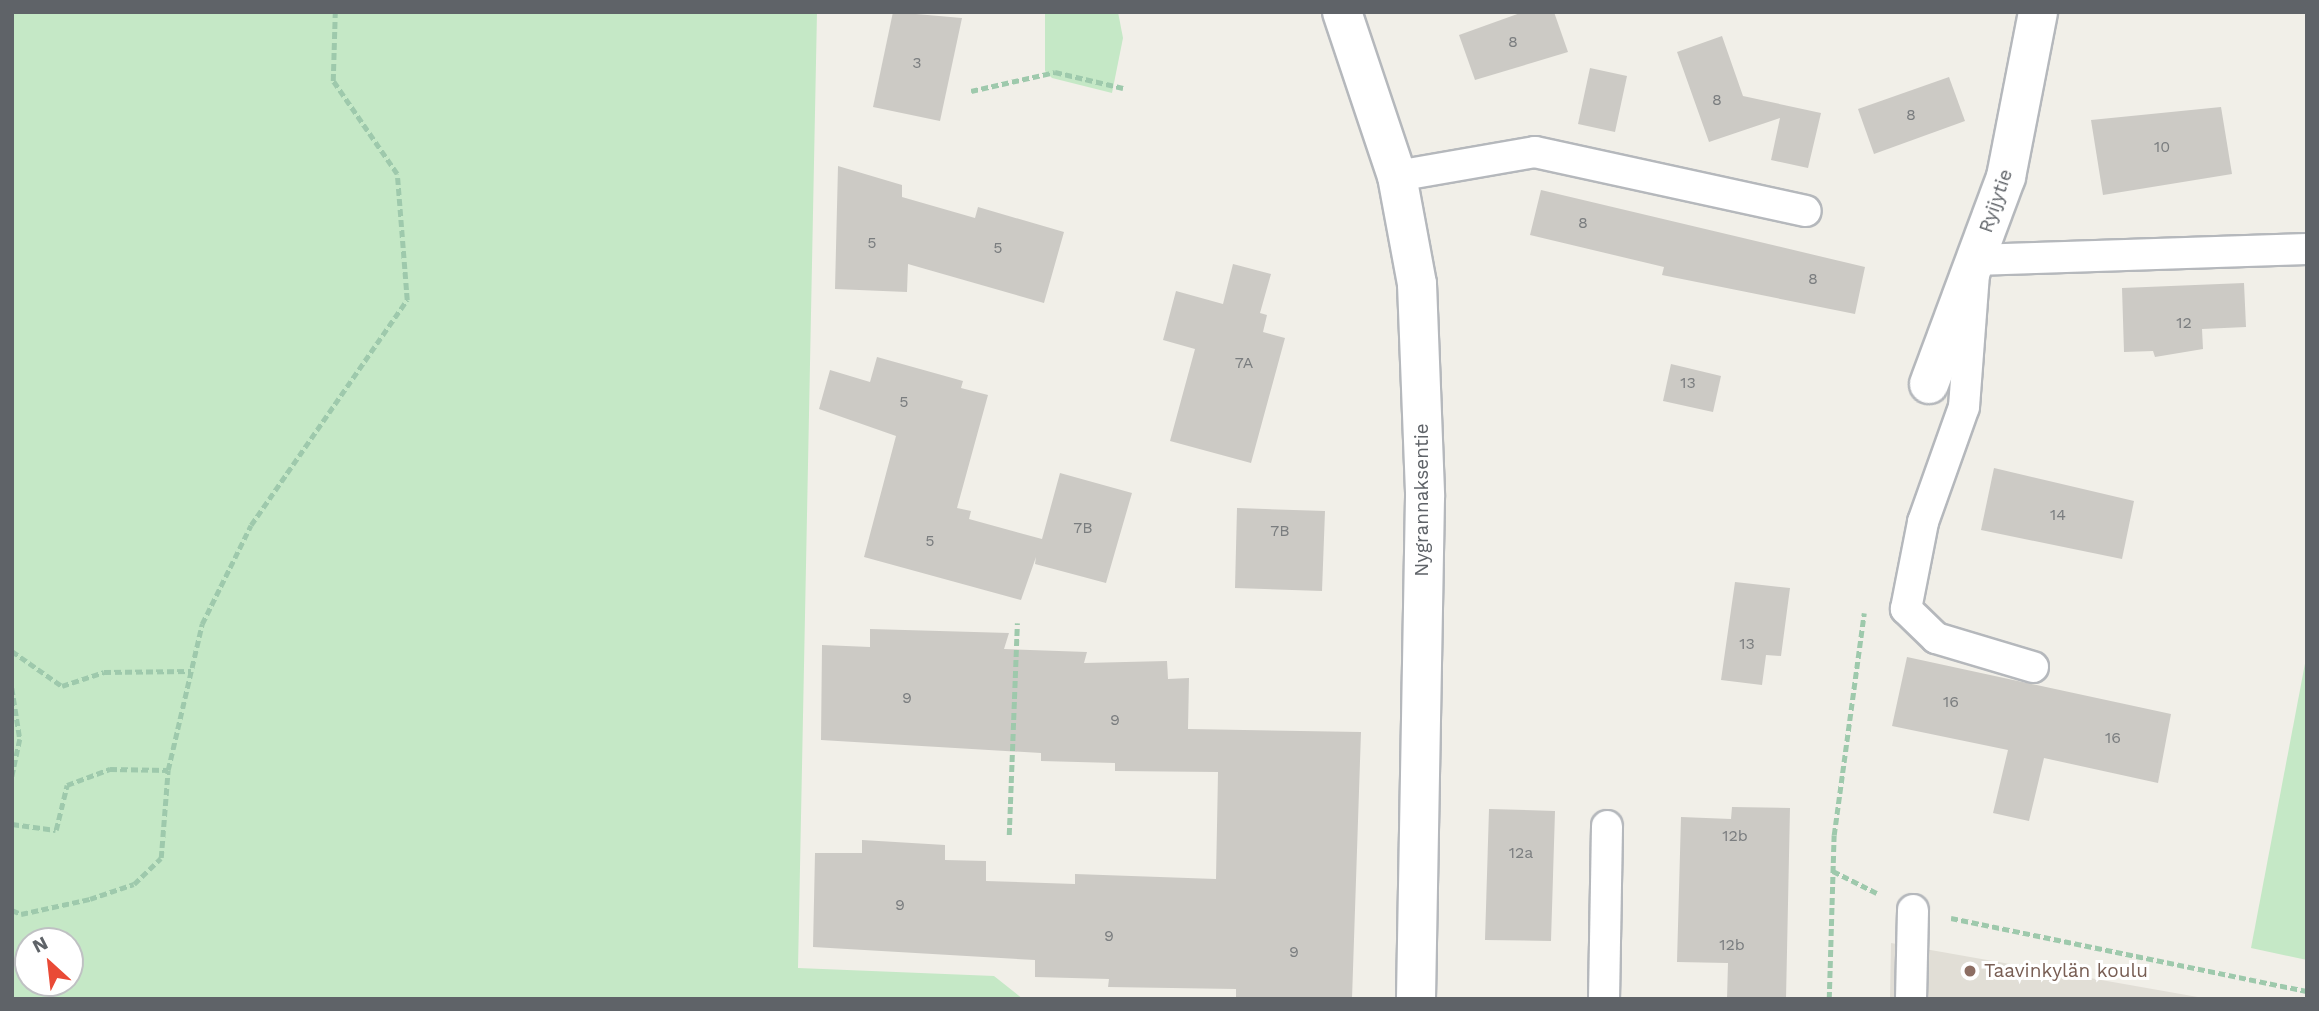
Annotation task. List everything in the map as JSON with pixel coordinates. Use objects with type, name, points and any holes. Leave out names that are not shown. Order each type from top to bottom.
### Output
[{"type":"street","name":"Nygrannaksentie","points":[[1342,12],[1397,176],[1417,284],[1425,497],[1416,999]]},
{"type":"street","name":"Ryijytie","points":[[1929,384],[2006,177],[2038,12]]},
{"type":"lane","points":[[1397,176],[1535,152],[1806,211]]},
{"type":"lane","points":[[2034,667],[1936,638],[1906,608],[1923,522],[1964,407],[1975,260],[2307,250]]},
{"type":"lane","points":[[1604,999],[1607,825]]},
{"type":"lane","points":[[1911,999],[1913,910]]},
{"type":"path","points":[[12,910],[32,911],[134,884],[161,858],[168,770],[202,624],[251,525],[407,300],[397,174],[334,81],[335,12]]},
{"type":"path","points":[[971,91],[1055,72],[1123,88]]},
{"type":"path","points":[[1829,999],[1833,871],[1866,604]]},
{"type":"path","points":[[1009,835],[1017,623]]},
{"type":"path","points":[[12,651],[62,686],[104,672],[191,671]]},
{"type":"path","points":[[12,688],[20,739],[12,778]]},
{"type":"path","points":[[12,824],[56,830],[67,786],[110,769],[168,770]]},
{"type":"path","points":[[1833,871],[1913,910],[2307,991]]},
{"type":"shaded area","name":"Taavinkylän koulu","points":[[1891,943],[2209,999],[1890,999]]},
{"type":"green space","points":[[12,12],[817,12],[798,968],[994,976],[1023,999],[12,999]]},
{"type":"green space","points":[[1045,12],[1118,12],[1123,38],[1112,93],[1052,78],[1045,71]]},
{"type":"green space","points":[[2307,653],[2307,960],[2251,948]]},
{"type":"building","points":[[893,12],[962,18],[940,121],[873,107]]},
{"type":"building","points":[[1523,12],[1554,12],[1568,52],[1475,80],[1459,35]]},
{"type":"building","points":[[1722,36],[1743,96],[1821,113],[1808,168],[1771,160],[1780,118],[1709,142],[1677,52]]},
{"type":"building","points":[[1590,68],[1627,76],[1615,132],[1578,124]]},
{"type":"building","points":[[1949,77],[1965,121],[1874,154],[1858,109]]},
{"type":"building","points":[[2221,107],[2232,174],[2103,195],[2091,120]]},
{"type":"building","points":[[838,166],[902,185],[902,197],[975,218],[978,207],[1064,232],[1044,303],[908,264],[907,292],[835,289]]},
{"type":"building","points":[[1541,190],[1865,267],[1855,314],[1662,275],[1664,267],[1530,235]]},
{"type":"building","points":[[1233,264],[1271,274],[1260,313],[1267,315],[1263,332],[1285,338],[1251,463],[1170,441],[1195,349],[1163,340],[1176,291],[1223,304]]},
{"type":"building","points":[[2244,283],[2246,327],[2202,329],[2203,349],[2155,357],[2153,351],[2124,352],[2122,288]]},
{"type":"building","points":[[877,357],[963,381],[961,388],[988,395],[957,508],[971,511],[969,519],[1042,539],[1060,473],[1132,493],[1106,583],[1035,564],[1036,557],[1021,600],[864,557],[896,436],[819,409],[830,370],[870,382]]},
{"type":"building","points":[[1671,364],[1721,376],[1713,412],[1663,401]]},
{"type":"building","points":[[1994,468],[2134,501],[2122,559],[1981,530]]},
{"type":"building","points":[[1237,508],[1325,511],[1322,591],[1235,588]]},
{"type":"building","points":[[1735,582],[1790,588],[1781,656],[1766,655],[1762,685],[1721,680]]},
{"type":"building","points":[[870,629],[1009,633],[1004,649],[1087,652],[1084,663],[1167,661],[1168,679],[1189,678],[1188,729],[1361,732],[1352,999],[1236,999],[1236,989],[1108,987],[1109,979],[1035,977],[1035,960],[813,947],[815,853],[862,853],[862,840],[945,845],[945,860],[986,861],[986,881],[1075,884],[1075,874],[1216,879],[1218,772],[1115,771],[1115,763],[1041,761],[1041,753],[821,740],[822,645],[870,647]]},
{"type":"building","points":[[1907,657],[2171,714],[2158,783],[2044,758],[2029,821],[1993,813],[2008,750],[1892,726]]},
{"type":"building","points":[[1732,807],[1790,808],[1786,999],[1727,999],[1728,963],[1677,962],[1681,817],[1731,819]]},
{"type":"building","points":[[1489,809],[1555,811],[1551,941],[1485,940]]},
{"type":"place","name":"Taavinkylän koulu","points":[[1970,971]]}]
